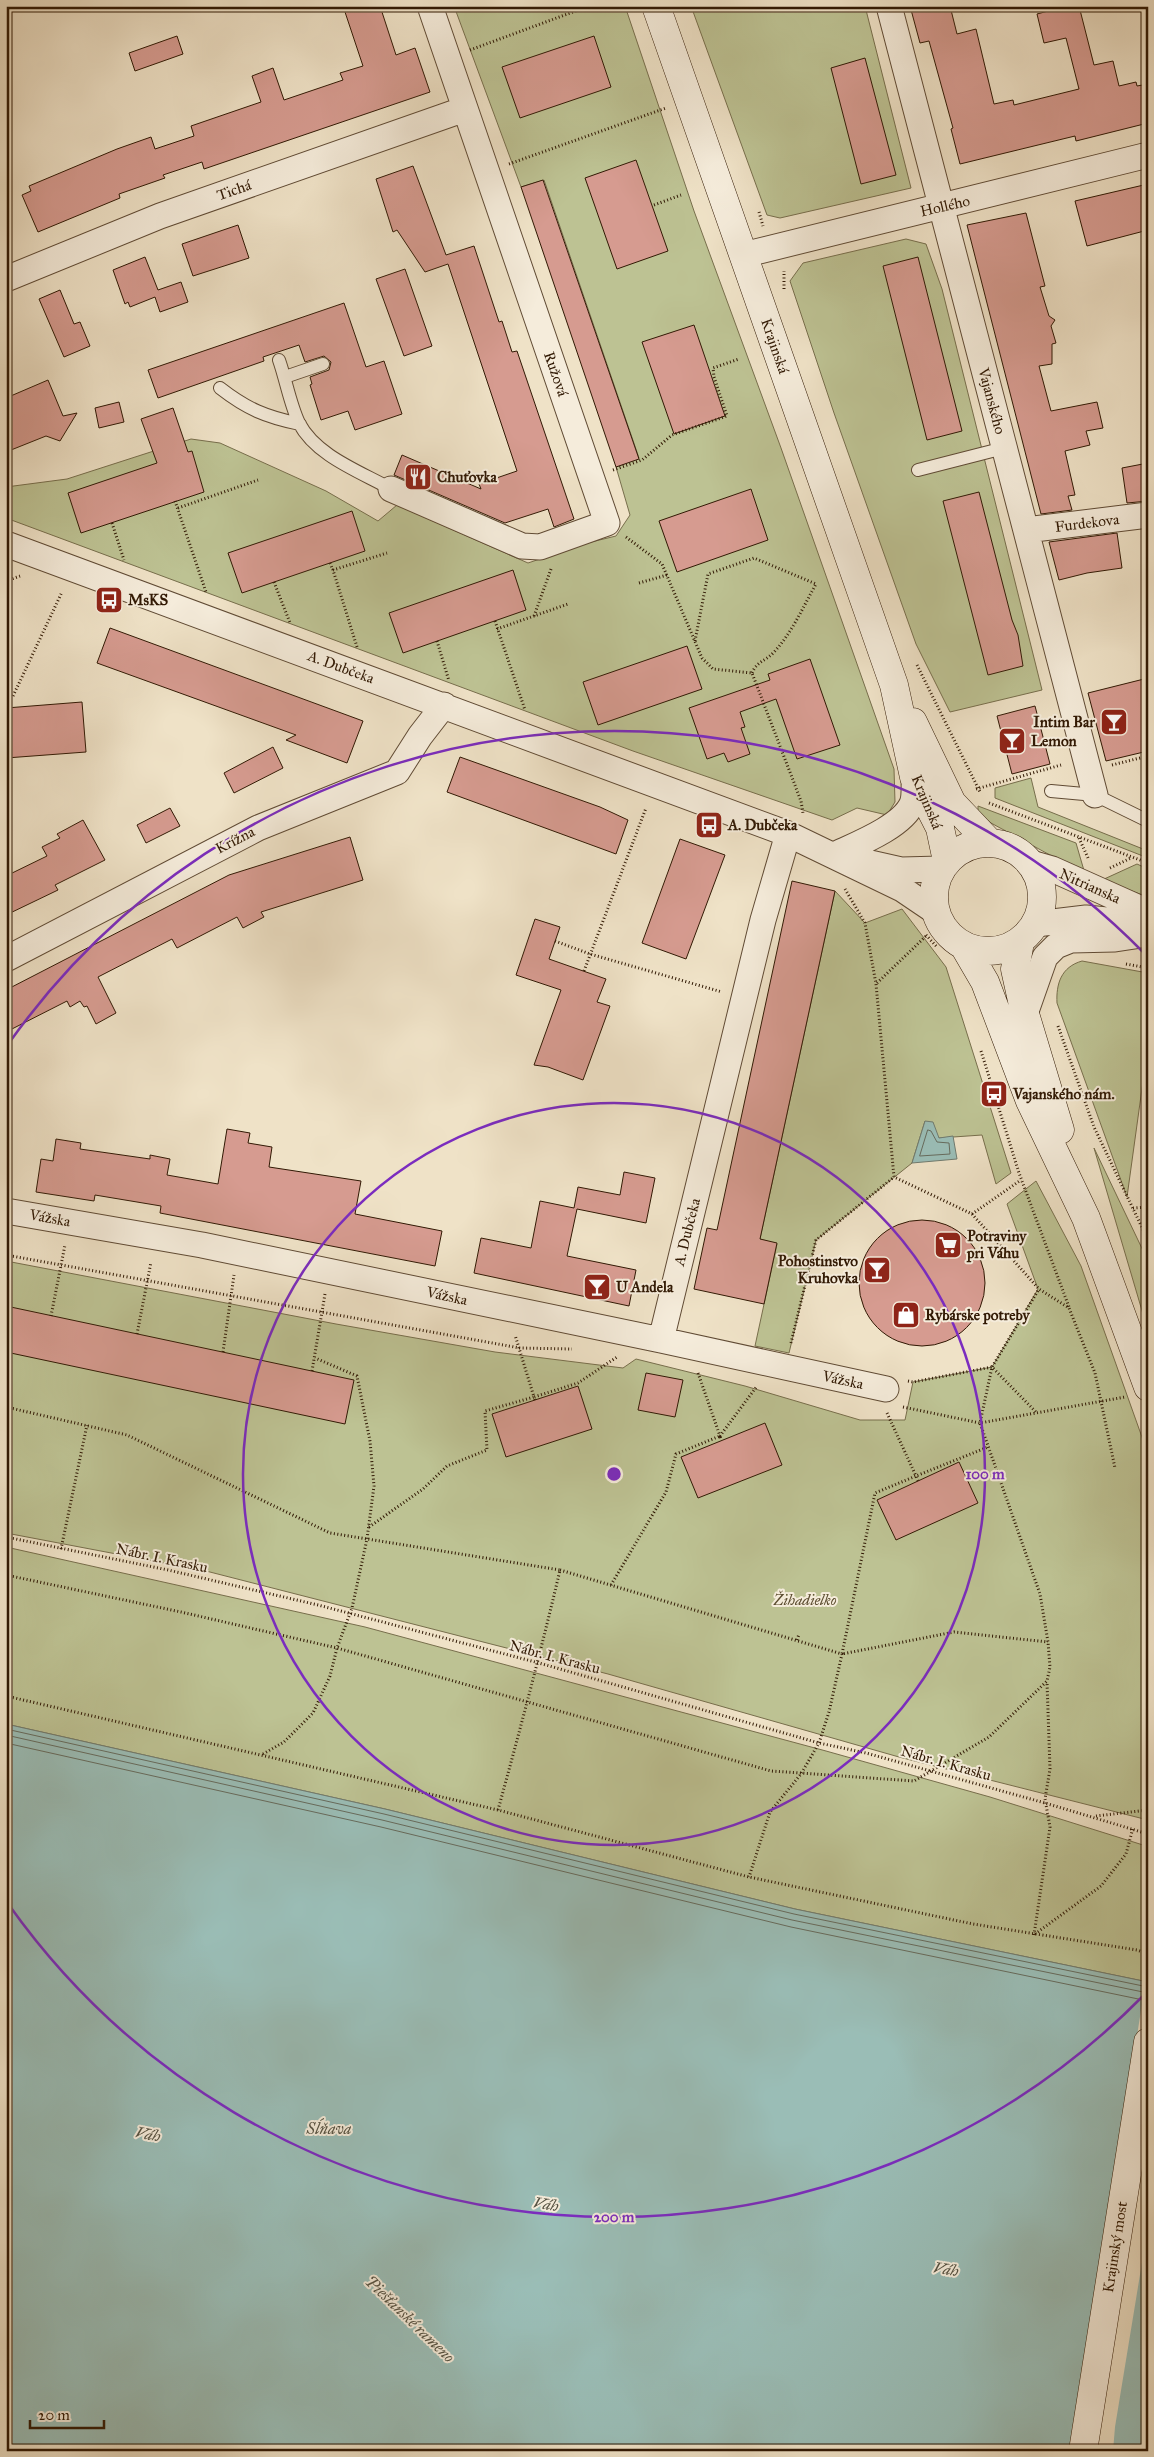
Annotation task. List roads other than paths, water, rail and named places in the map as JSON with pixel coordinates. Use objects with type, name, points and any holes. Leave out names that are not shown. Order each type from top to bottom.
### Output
[{"type":"main road","name":"Krajinská","points":[[656,6],[894,684],[952,803],[988,842]]},
{"type":"main road","name":"Krajinská","points":[[894,684],[914,777],[940,828],[944,865]]},
{"type":"main road","points":[[1086,1218],[1030,1100],[985,982],[953,949],[951,938],[942,926],[928,926],[934,890],[944,865],[961,849],[988,842],[1016,850],[1031,863],[1042,888],[1042,906],[1028,933],[1015,969],[1025,1014],[1086,1218],[1138,1392]]},
{"type":"main road","points":[[953,949],[983,952],[1002,950],[1028,933]]},
{"type":"main road","name":"Krajinský most","points":[[1083,2451],[1148,2042]]},
{"type":"street","name":"Ružová","points":[[391,490],[522,546],[540,547],[607,523],[430,6]]},
{"type":"street","name":"Vajanského","points":[[889,6],[1095,795]]},
{"type":"street","name":"Tichá","points":[[6,279],[160,216],[465,109]]},
{"type":"street","name":"Hollého","points":[[742,255],[941,208],[1148,155]]},
{"type":"street","name":"Furdekova","points":[[1026,530],[1148,515]]},
{"type":"street","name":"A. Dubčeka","points":[[6,544],[448,697],[794,837],[902,889],[928,926]]},
{"type":"street","name":"Krížna","points":[[6,959],[258,828],[397,772],[448,697]]},
{"type":"street","points":[[834,855],[883,832],[899,818],[912,804],[914,777]]},
{"type":"street","name":"A. Dubčeka","points":[[661,1340],[763,920],[794,837]]},
{"type":"street","name":"A. Dubčeka","points":[[834,855],[901,870],[944,865]]},
{"type":"street","name":"Nitrianska","points":[[1031,863],[1052,869],[1148,912]]},
{"type":"street","name":"Nitrianska","points":[[1028,933],[1086,918],[1148,924]]},
{"type":"street","points":[[1025,1014],[1045,957],[1056,946],[1071,940],[1115,939],[1148,934]]},
{"type":"street","name":"Vážska","points":[[6,1211],[238,1252],[661,1340],[886,1400]]},
{"type":"lane","points":[[279,360],[300,424],[307,434],[325,452],[391,490]]},
{"type":"lane","points":[[285,378],[323,364]]},
{"type":"lane","points":[[220,388],[244,406],[271,418],[300,424]]},
{"type":"lane","points":[[918,470],[1004,448]]},
{"type":"lane","points":[[1051,791],[1095,795],[1148,821]]},
{"type":"water","points":[[925,1121],[933,1122],[939,1138],[953,1136],[957,1159],[912,1163]]},
{"type":"water","name":"Sĺňava","points":[[6,1724],[385,1809],[795,1909],[1148,1982],[1148,2451],[6,2451]]},
{"type":"place","name":"Chuťovka","points":[[418,477]]},
{"type":"place","name":"MsKS","points":[[109,600]]},
{"type":"place","name":"Intim Bar","points":[[1114,722]]},
{"type":"place","name":"Lemon","points":[[1012,741]]},
{"type":"place","name":"A. Dubčeka","points":[[709,825]]},
{"type":"place","name":"Vajanského nám.","points":[[994,1094]]},
{"type":"place","name":"Potraviny pri Váhu","points":[[948,1245]]},
{"type":"place","name":"Pohostinstvo Kruhovka","points":[[877,1270]]},
{"type":"place","name":"U Andela","points":[[597,1287]]},
{"type":"place","name":"Rybárske potreby","points":[[906,1315]]},
{"type":"park label","name":"Žihadielko","points":[[805,1600]]},
{"type":"water label","name":"Váh","points":[[148,2134]]},
{"type":"water label","name":"Váh","points":[[546,2204]]},
{"type":"water label","name":"Váh","points":[[946,2269]]},
{"type":"water label","name":"Piešťanské rameno","points":[[410,2319]]}]
